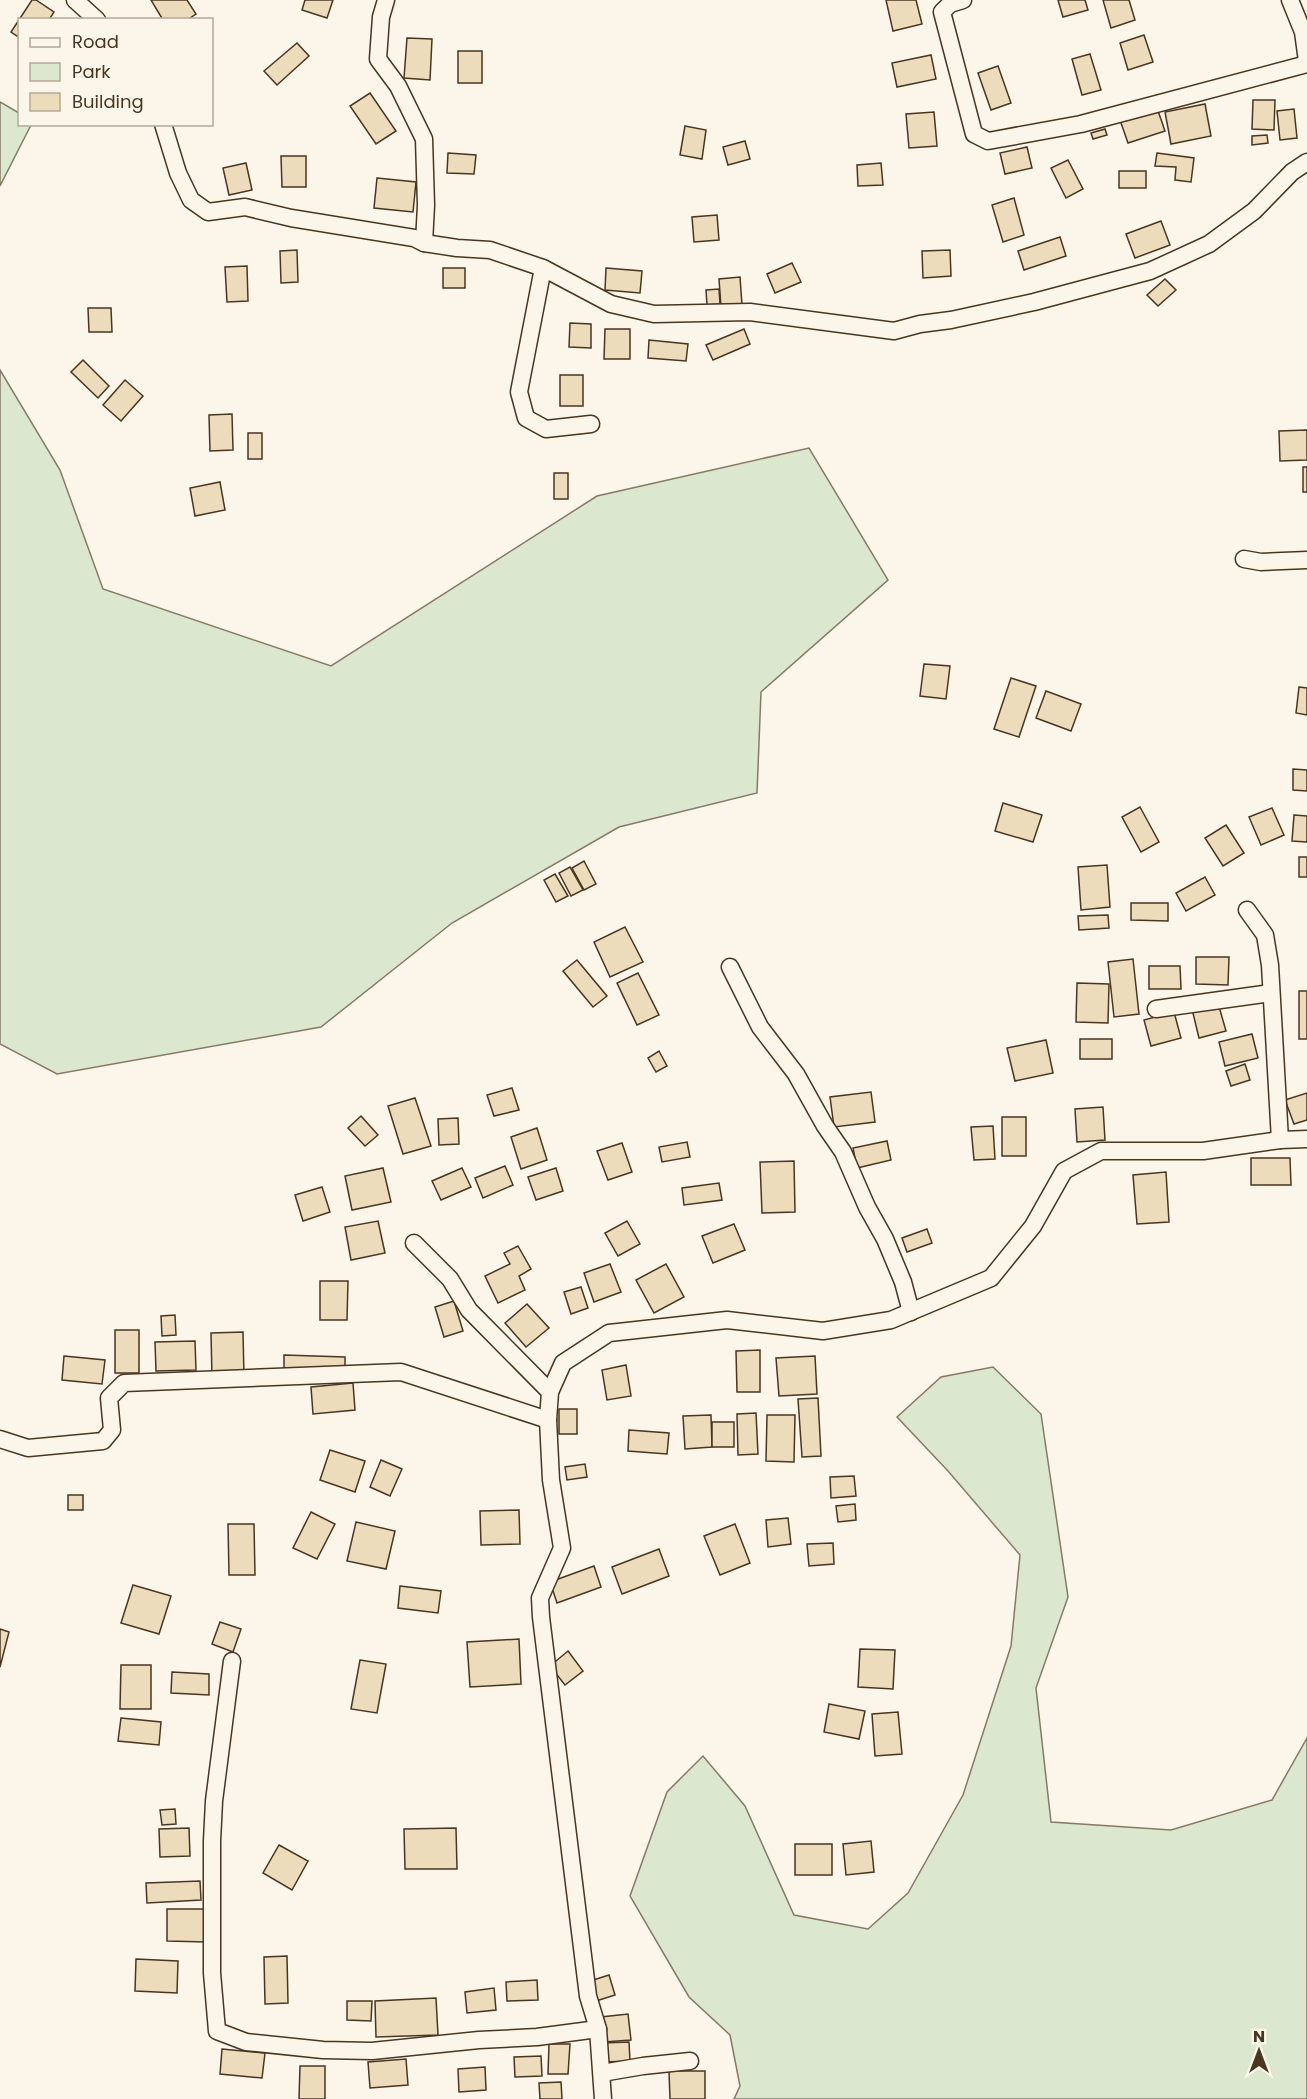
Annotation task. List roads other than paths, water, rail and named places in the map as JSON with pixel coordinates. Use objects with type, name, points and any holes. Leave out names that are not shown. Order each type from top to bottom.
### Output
[{"type":"street","points":[[75,0],[95,18]]},
{"type":"street","points":[[386,0],[381,17],[378,59],[398,86],[424,139],[426,205],[424,243]]},
{"type":"street","points":[[963,0],[950,4],[942,12],[974,134],[988,141],[1110,117],[1307,63],[1303,32],[1290,0]]},
{"type":"street","points":[[164,126],[178,173],[191,200],[208,212],[245,207],[291,218],[414,238],[424,243],[490,250],[543,268],[611,304],[654,314],[750,312],[894,331],[1034,302],[1150,271],[1209,244],[1254,211],[1292,172],[1307,162]]},
{"type":"street","points":[[543,268],[519,392],[526,418],[546,429],[591,424]]},
{"type":"street","points":[[1244,559],[1261,562],[1307,560]]},
{"type":"street","points":[[1247,910],[1265,935],[1280,1140]]},
{"type":"street","points":[[730,968],[760,1027],[796,1074],[825,1126],[843,1152],[867,1207],[885,1239],[903,1282],[911,1312]]},
{"type":"street","points":[[1156,1009],[1271,993]]},
{"type":"street","points":[[603,2099],[598,2029],[588,1996],[541,1617],[540,1598],[562,1548],[551,1480],[548,1420],[550,1392],[563,1363],[609,1333],[727,1320],[823,1331],[891,1320],[991,1278],[1033,1226],[1064,1171],[1101,1151],[1203,1151],[1280,1140],[1307,1139]]},
{"type":"street","points":[[414,1243],[450,1279],[469,1310],[550,1392]]},
{"type":"street","points":[[0,1439],[28,1448],[103,1441],[112,1430],[109,1398],[124,1383],[401,1372],[548,1420]]},
{"type":"street","points":[[232,1661],[214,1801],[212,1841],[212,1973],[217,2031],[246,2042],[323,2050],[372,2051],[479,2040],[537,2037],[598,2029]]},
{"type":"street","points":[[602,2073],[690,2061]]}]
